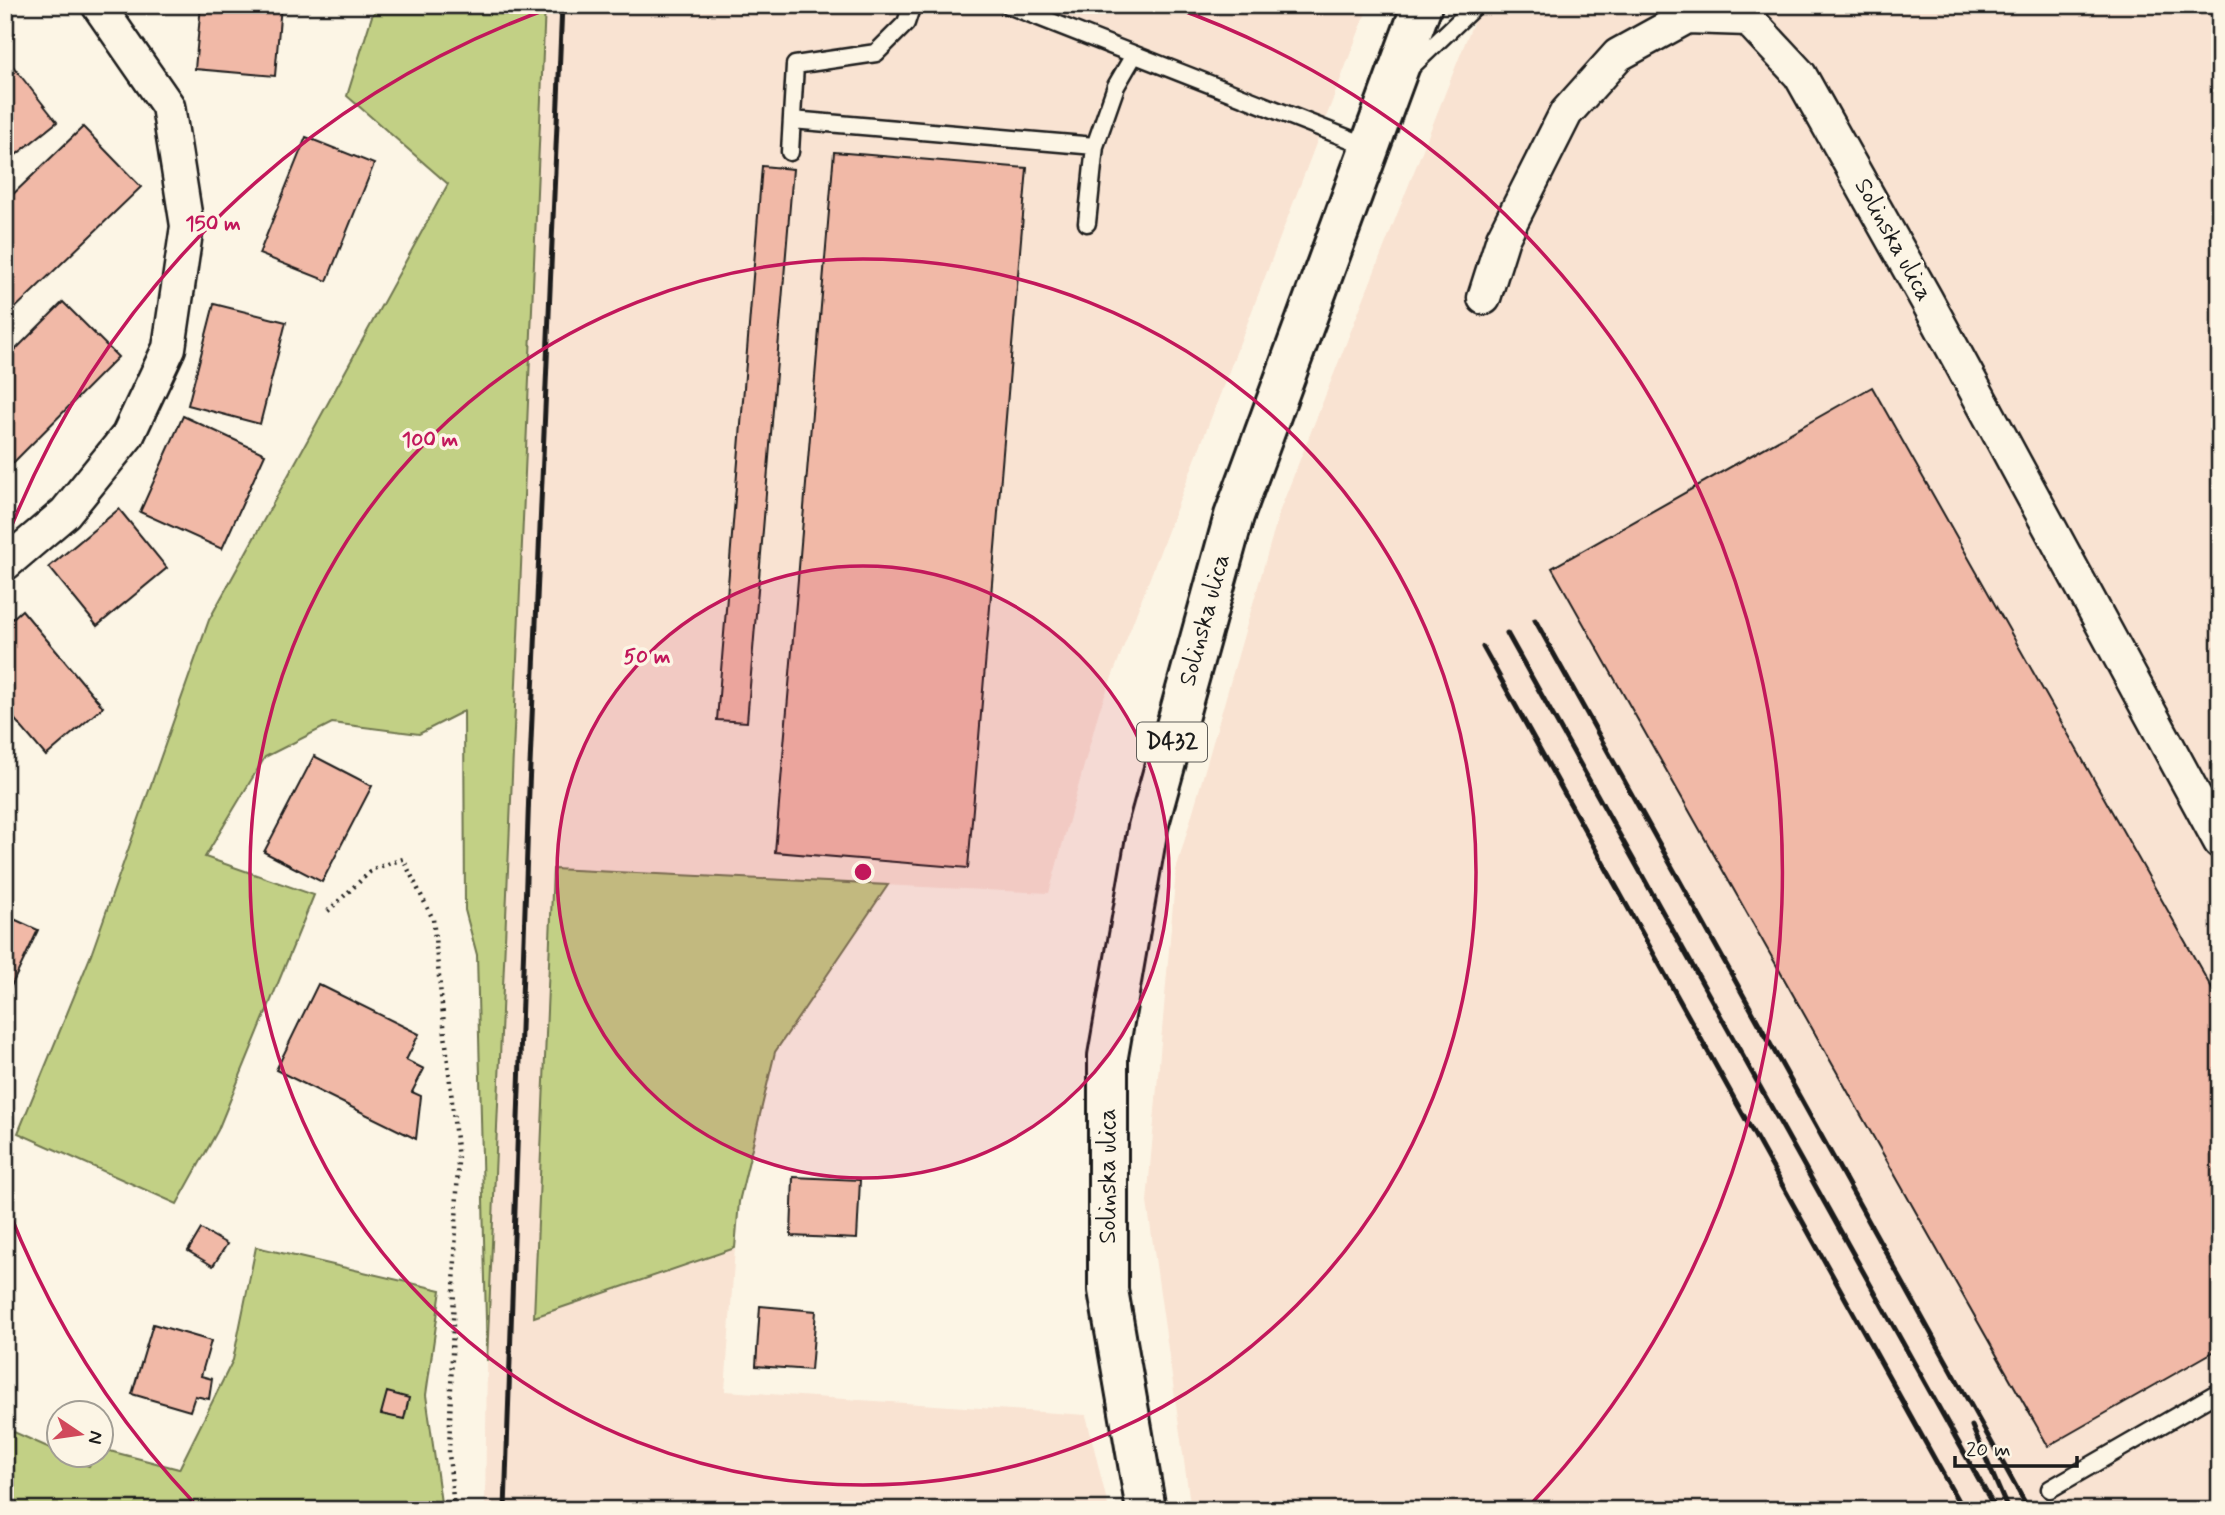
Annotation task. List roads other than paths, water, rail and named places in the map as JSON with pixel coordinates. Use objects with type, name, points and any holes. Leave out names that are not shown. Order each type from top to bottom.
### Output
[{"type":"main road","name":"Solinska ulica","points":[[1146,1510],[1108,1290],[1108,1056],[1149,827],[1234,516],[1372,148],[1422,5]]},
{"type":"street","points":[[5,564],[65,513],[128,435],[169,348],[187,226],[168,106],[98,5]]},
{"type":"street","name":"Solinska ulica","points":[[1484,298],[1503,237],[1566,113],[1618,55],[1687,17],[1748,19],[1800,75],[1926,299],[2220,842]]},
{"type":"lane","points":[[790,152],[795,65],[876,53],[906,23],[912,5]]},
{"type":"lane","points":[[1008,5],[1372,148]]},
{"type":"lane","points":[[1394,84],[1476,5]]},
{"type":"lane","points":[[1087,223],[1095,146],[1116,86],[1134,55]]},
{"type":"lane","points":[[792,120],[1095,146]]},
{"type":"lane","points":[[2050,1489],[2220,1391]]},
{"type":"railway","points":[[505,1510],[529,789],[562,5]]},
{"type":"railway","points":[[1535,620],[2029,1510]]},
{"type":"railway","points":[[1507,633],[1996,1510]]},
{"type":"railway","points":[[1483,647],[1963,1510]]},
{"type":"railway","points":[[1972,1426],[2008,1510]]}]
